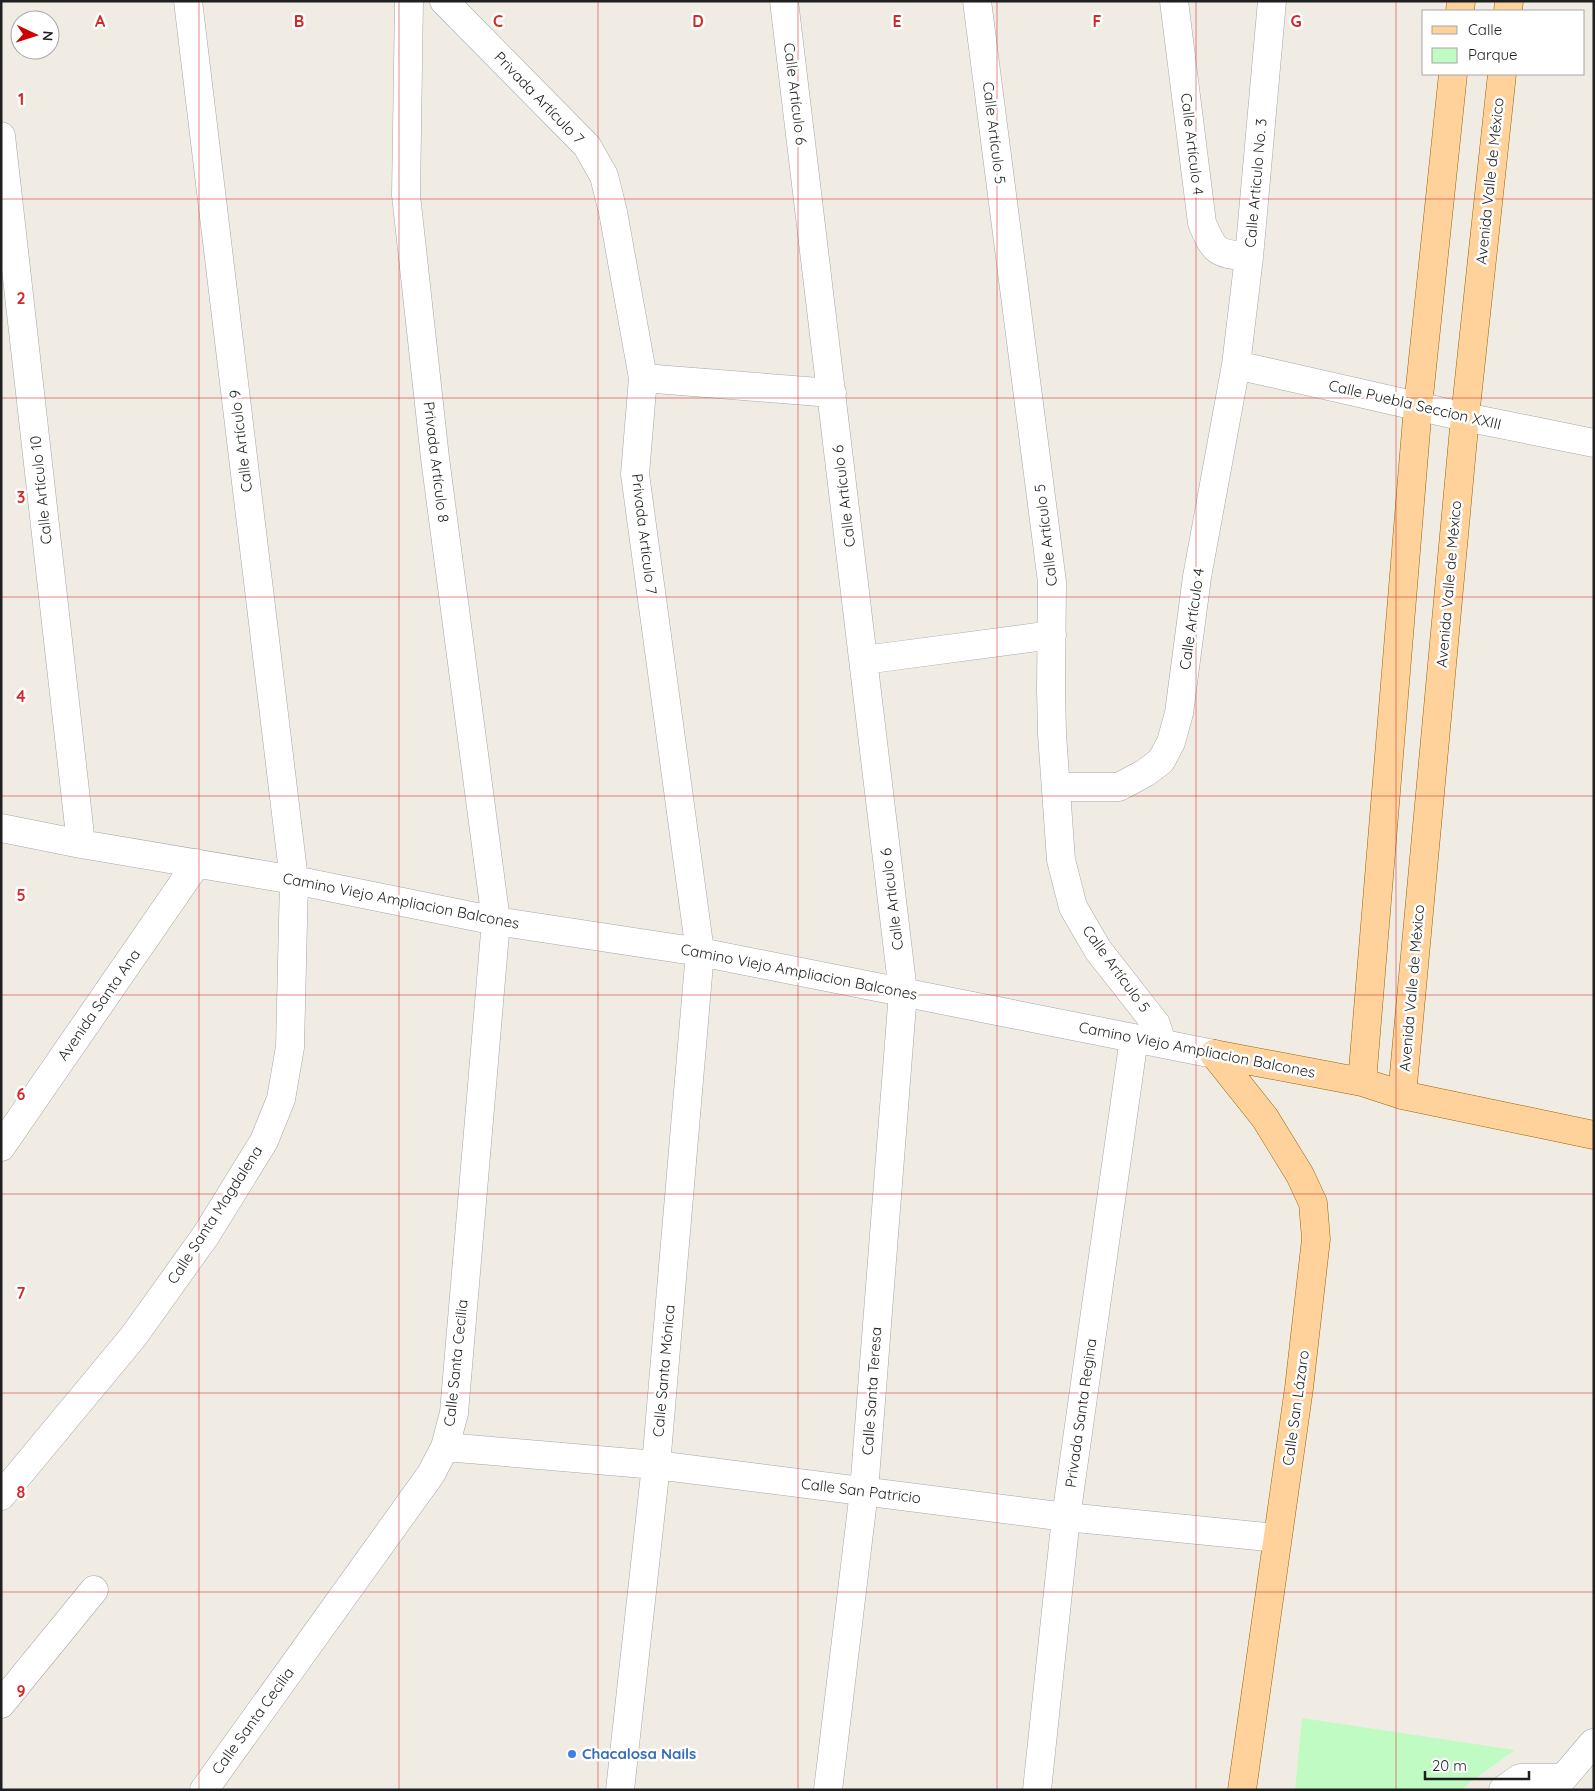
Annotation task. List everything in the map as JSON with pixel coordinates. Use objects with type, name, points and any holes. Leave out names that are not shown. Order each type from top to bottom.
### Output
[{"type":"main road","points":[[1362,1082],[1418,406],[1453,75]]},
{"type":"main road","name":"Avenida Valle de México","points":[[1402,1095],[1465,417],[1502,75]]},
{"type":"main road","name":"Camino Viejo Ampliacion Balcones","points":[[1214,1054],[1362,1082],[1402,1095],[1594,1135]]},
{"type":"main road","name":"Calle San Lázaro","points":[[1214,1054],[1265,1118],[1300,1175],[1313,1203],[1316,1239],[1299,1388],[1242,1790]]},
{"type":"street","name":"Calle Artículo 9","points":[[188,1],[294,880]]},
{"type":"street","name":"Privada Artículo 8","points":[[409,1],[406,196],[435,458],[496,921]]},
{"type":"street","name":"Privada Artículo 7","points":[[444,1],[587,146],[604,176],[613,212],[643,378],[635,474],[700,952]]},
{"type":"street","name":"Calle Artículo 6","points":[[784,1],[903,992]]},
{"type":"street","name":"Calle Artículo 5","points":[[977,1],[1052,582],[1051,698],[1061,860],[1073,908],[1098,950],[1156,1024],[1162,1043]]},
{"type":"street","name":"Calle Artículo 4","points":[[1174,1],[1202,223],[1213,248],[1223,254],[1249,257]]},
{"type":"street","name":"Calle Articulo No. 3","points":[[1236,365],[1249,257],[1272,1]]},
{"type":"street","name":"Calle Artículo 10","points":[[1,136],[81,844]]},
{"type":"street","name":"Calle Artículo 4","points":[[1056,788],[1119,788],[1161,761],[1171,742],[1179,713],[1197,577],[1236,365]]},
{"type":"street","name":"Calle Puebla Seccion XXIII","points":[[1236,365],[1465,417],[1594,443]]},
{"type":"street","points":[[643,378],[832,393]]},
{"type":"street","points":[[864,660],[1052,635]]},
{"type":"street","name":"Camino Viejo Ampliacion Balcones","points":[[1,828],[81,844],[294,880],[496,921],[700,952],[1214,1054]]},
{"type":"street","name":"Avenida Santa Ana","points":[[1,1147],[197,863]]},
{"type":"street","name":"Calle Santa Magdalena","points":[[1,1496],[133,1337],[206,1235],[264,1141],[281,1099],[290,1047],[294,880]]},
{"type":"street","name":"Calle Santa Cecilia","points":[[204,1790],[431,1474],[444,1447],[454,1413],[496,921]]},
{"type":"street","name":"Calle Santa Mónica","points":[[620,1790],[656,1465],[700,952]]},
{"type":"street","name":"Calle Santa Teresa","points":[[828,1790],[864,1491],[903,992]]},
{"type":"street","name":"Privada Santa Regina","points":[[1037,1790],[1066,1517],[1134,1038]]},
{"type":"street","name":"Calle San Patricio","points":[[444,1447],[656,1465],[1066,1517],[1277,1538]]},
{"type":"street","points":[[1,1704],[94,1590]]},
{"type":"street","points":[[1502,1790],[1520,1778],[1557,1784],[1594,1743]]},
{"type":"green space","points":[[1302,1718],[1515,1750],[1469,1783],[1463,1790],[1295,1790]]},
{"type":"place","name":"Chacalosa Nails","points":[[572,1754]]}]
